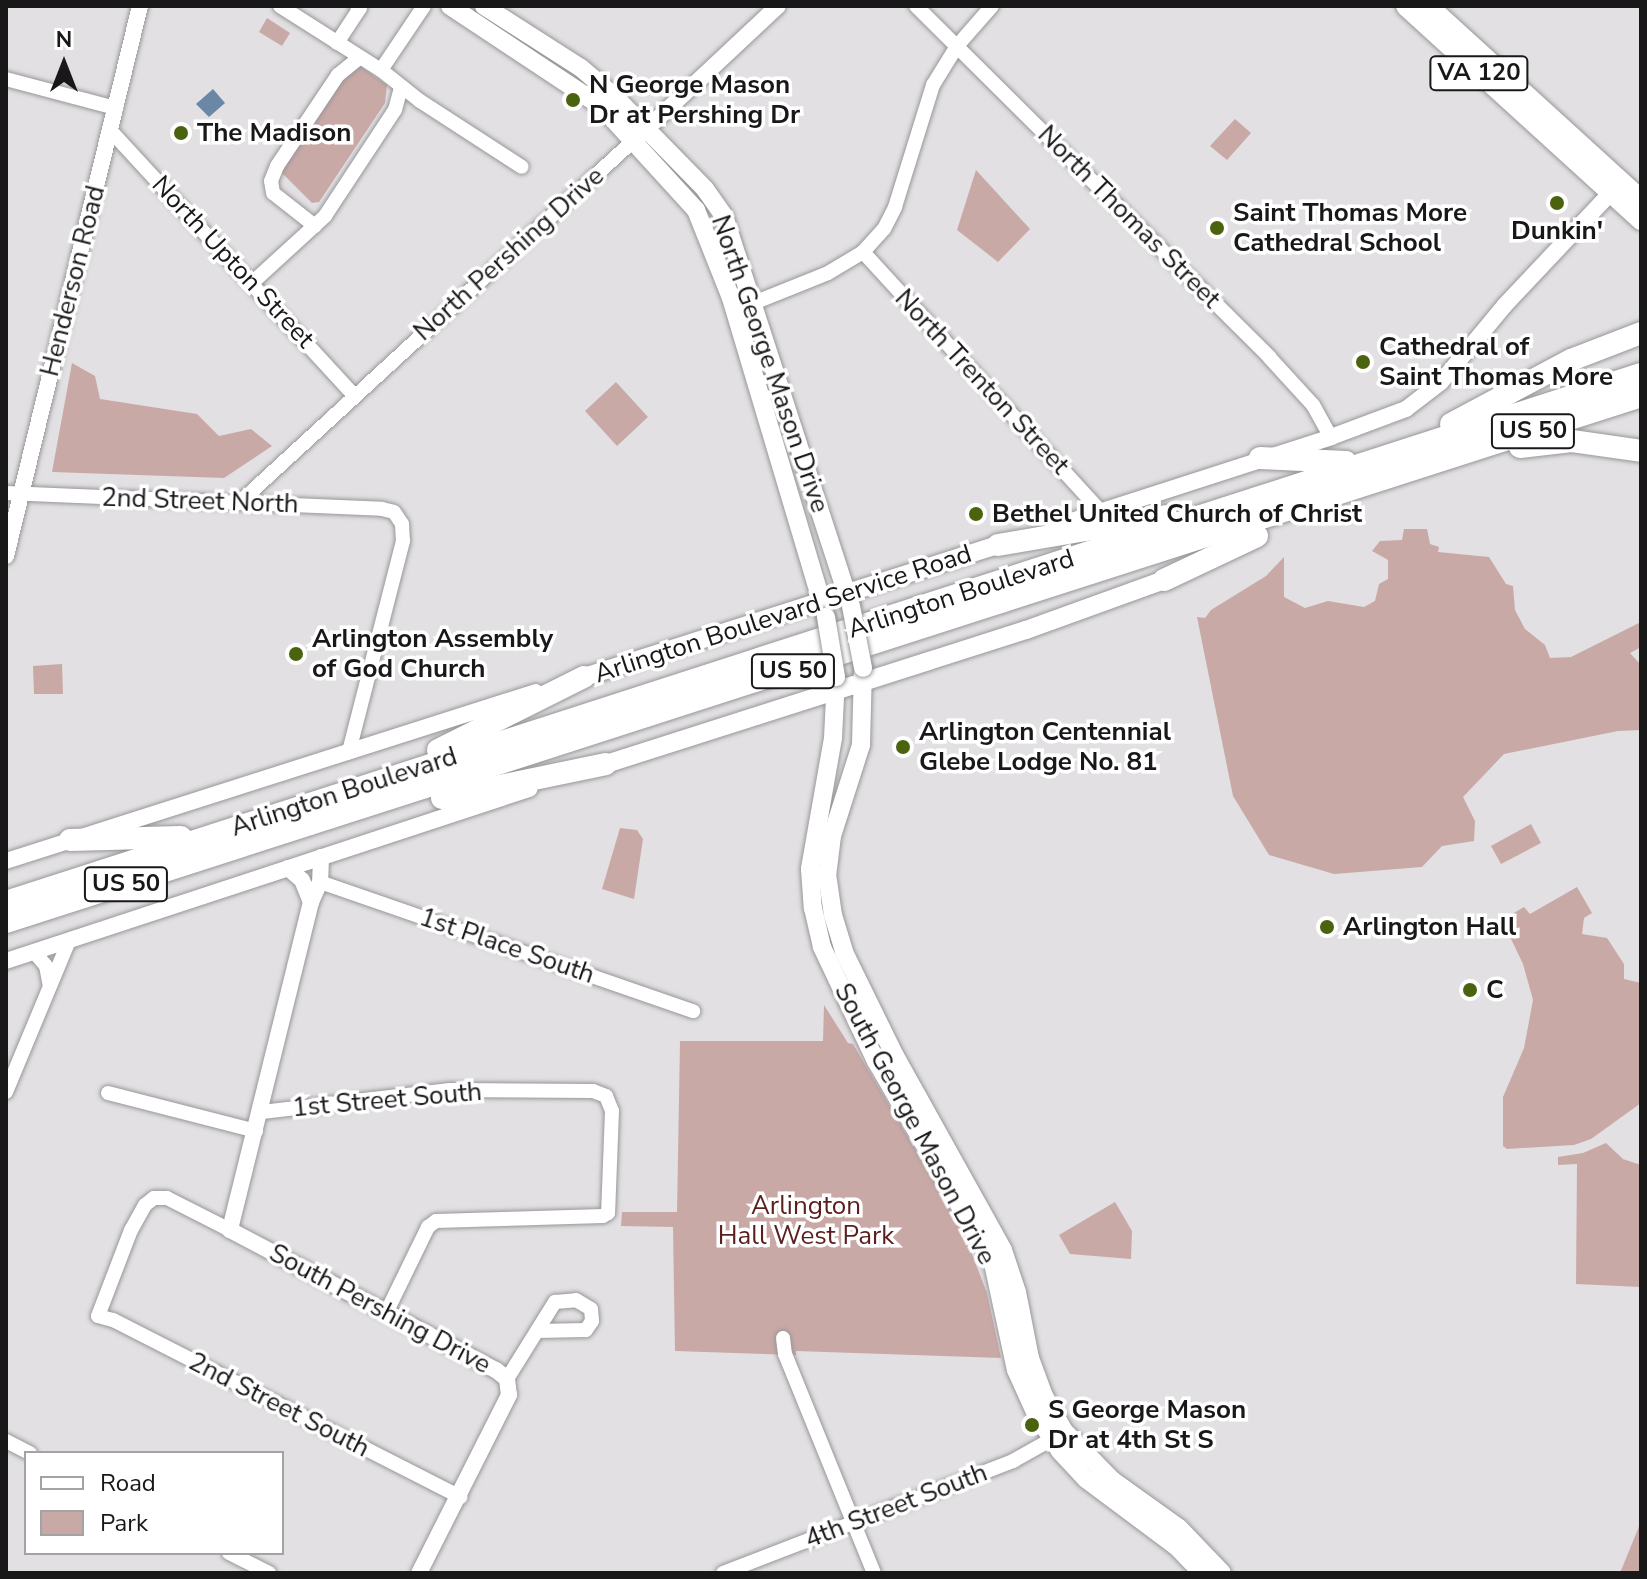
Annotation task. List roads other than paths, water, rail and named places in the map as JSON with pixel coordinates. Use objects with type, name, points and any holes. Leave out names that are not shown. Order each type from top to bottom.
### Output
[{"type":"highway","points":[[1408,448],[1571,360],[1641,333]]},
{"type":"highway","name":"Arlington Boulevard","points":[[6,902],[1641,374]]},
{"type":"highway","name":"Arlington Boulevard","points":[[6,922],[1641,396]]},
{"type":"highway","points":[[1425,466],[1559,441],[1602,443],[1641,451]]},
{"type":"highway","points":[[1260,458],[1363,462]]},
{"type":"highway","points":[[1164,580],[1230,547],[1327,508],[1338,496]]},
{"type":"highway","points":[[998,545],[1228,508]]},
{"type":"highway","points":[[372,782],[584,677]]},
{"type":"highway","points":[[247,846],[471,790],[606,764]]},
{"type":"highway","points":[[70,840],[210,835]]},
{"type":"main road","name":"North George Mason Drive","points":[[450,6],[601,106],[696,210],[735,310],[824,610]]},
{"type":"main road","name":"North George Mason Drive","points":[[484,6],[581,68],[648,128],[705,189],[724,216],[849,600],[864,675]]},
{"type":"main road","name":"VA 120","points":[[1406,6],[1433,13],[1616,187],[1641,220]]},
{"type":"main road","name":"VA 120","points":[[1616,187],[1641,200]]},
{"type":"main road","name":"Arlington Boulevard Service Road","points":[[584,677],[824,610],[998,545]]},
{"type":"main road","points":[[606,764],[836,683],[1044,624],[1164,580]]},
{"type":"main road","name":"South George Mason Drive","points":[[824,610],[836,683],[833,738],[810,869],[813,908],[822,947],[876,1061],[993,1263],[1016,1370],[1092,1484],[1176,1546],[1202,1573]]},
{"type":"main road","name":"South George Mason Drive","points":[[864,675],[861,745],[832,836],[827,874],[833,915],[844,952],[895,1056],[1003,1250],[1017,1292],[1030,1358],[1058,1435],[1179,1528],[1222,1573]]},
{"type":"street","name":"Henderson Road","points":[[6,556],[13,493],[116,108],[140,6]]},
{"type":"street","points":[[280,6],[381,70],[401,87],[522,167]]},
{"type":"street","points":[[381,70],[424,6]]},
{"type":"street","name":"North Pershing Drive","points":[[239,503],[778,6]]},
{"type":"street","name":"North Thomas Street","points":[[916,6],[1269,357],[1313,405],[1331,437]]},
{"type":"street","points":[[735,310],[828,273],[863,252],[884,229],[895,207],[933,85],[957,46],[992,6]]},
{"type":"street","points":[[337,43],[359,7]]},
{"type":"street","points":[[315,226],[273,193],[271,181],[277,166],[338,75],[359,58]]},
{"type":"street","points":[[6,79],[116,108]]},
{"type":"street","points":[[253,282],[325,216],[395,110],[401,87]]},
{"type":"street","name":"North Upton Street","points":[[110,130],[354,395]]},
{"type":"street","name":"Arlington Boulevard Service Road","points":[[998,545],[1385,419],[1425,396],[1616,187]]},
{"type":"street","name":"North Trenton Street","points":[[863,252],[1101,512]]},
{"type":"street","name":"2nd Street North","points":[[13,493],[394,512],[402,524],[403,541],[349,752]]},
{"type":"street","name":"Arlington Boulevard Service Road","points":[[6,861],[584,677]]},
{"type":"street","points":[[6,961],[606,764]]},
{"type":"street","points":[[230,1230],[262,1112],[311,902],[320,882],[321,857]]},
{"type":"street","points":[[288,868],[302,880],[311,902]]},
{"type":"street","name":"1st Place South","points":[[320,882],[693,1011]]},
{"type":"street","points":[[6,1092],[11,1066],[69,941]]},
{"type":"street","points":[[34,952],[46,966],[50,986]]},
{"type":"street","name":"1st Street South","points":[[262,1112],[450,1090],[593,1091],[606,1096],[612,1111],[610,1209],[603,1216],[436,1221],[428,1227],[386,1313]]},
{"type":"street","name":"1st Street South","points":[[108,1093],[256,1131]]},
{"type":"street","name":"South Pershing Drive","points":[[98,1316],[145,1205],[154,1198],[167,1198],[496,1370],[507,1379],[509,1395],[419,1573]]},
{"type":"street","name":"2nd Street South","points":[[98,1316],[113,1320],[460,1497]]},
{"type":"street","points":[[507,1379],[537,1331]]},
{"type":"street","points":[[783,1338],[785,1354],[874,1573]]},
{"type":"street","name":"4th Street South","points":[[723,1573],[1013,1461],[1058,1435]]},
{"type":"street","points":[[6,1441],[26,1451]]},
{"type":"street","points":[[233,1555],[269,1573]]},
{"type":"water","points":[[213,89],[225,103],[209,117],[196,104]]},
{"type":"place","name":"N George Mason Dr at Pershing Dr","points":[[573,100]]},
{"type":"place","name":"The Madison","points":[[181,133]]},
{"type":"place","name":"Dunkin'","points":[[1557,203]]},
{"type":"place","name":"Saint Thomas More Cathedral School","points":[[1217,228]]},
{"type":"place","name":"Cathedral of Saint Thomas More","points":[[1363,362]]},
{"type":"place","name":"Bethel United Church of Christ","points":[[976,514]]},
{"type":"place","name":"Arlington Assembly of God Church","points":[[296,654]]},
{"type":"place","name":"Arlington Centennial Glebe Lodge No. 81","points":[[903,747]]},
{"type":"place","name":"Arlington Hall","points":[[1327,927]]},
{"type":"place","name":"C","points":[[1470,990]]},
{"type":"place","name":"S George Mason Dr at 4th St S","points":[[1032,1425]]},
{"type":"park label","name":"Arlington Hall West Park","points":[[806,1221]]}]
